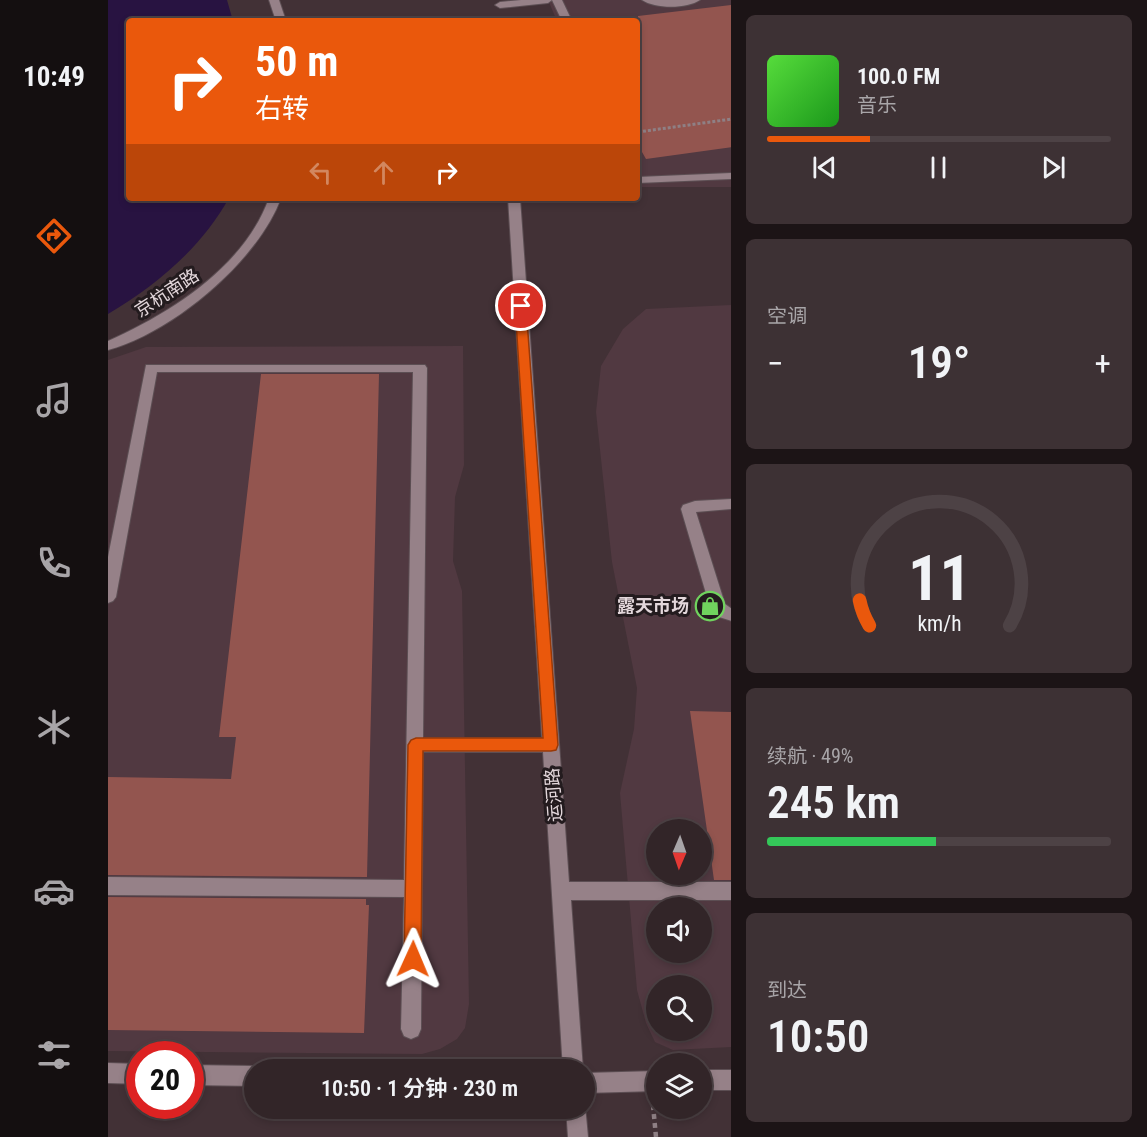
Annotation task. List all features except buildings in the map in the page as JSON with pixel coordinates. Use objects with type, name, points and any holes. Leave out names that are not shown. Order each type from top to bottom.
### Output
[{"type":"street","points":[[274,0],[279,18]]},
{"type":"street","points":[[500,6],[548,0]]},
{"type":"street","points":[[557,0],[566,18]]},
{"type":"street","points":[[647,0],[654,3],[665,3],[695,0]]},
{"type":"street","points":[[640,180],[731,176]]},
{"type":"street","name":"京杭南路","points":[[108,346],[141,332],[200,296],[223,275],[240,254],[269,216],[274,201]]},
{"type":"street","name":"运河路","points":[[514,201],[572,1059]]},
{"type":"street","points":[[108,597],[151,368],[420,368],[411,1029]]},
{"type":"street","points":[[731,504],[695,506],[688,510],[718,607],[724,613],[731,615]]},
{"type":"street","points":[[416,745],[551,745]]},
{"type":"street","points":[[108,886],[414,889]]},
{"type":"street","points":[[561,891],[731,891]]},
{"type":"street","points":[[108,1073],[126,1074]]},
{"type":"street","points":[[204,1075],[244,1076]]},
{"type":"street","points":[[712,1080],[731,1080]]},
{"type":"street","points":[[595,1083],[646,1081]]},
{"type":"street","points":[[577,1119],[578,1137]]},
{"type":"path","points":[[640,132],[731,119]]},
{"type":"path","points":[[655,1119],[656,1137]]},
{"type":"shaded area","points":[[108,0],[227,0],[232,18],[126,18],[126,201],[227,201],[205,233],[176,264],[144,291],[108,314]]},
{"type":"shaded area","points":[[548,0],[731,0],[731,187],[640,187],[640,18],[556,18]]},
{"type":"shaded area","points":[[731,305],[731,1047],[673,1050],[655,1041],[712,1041],[712,975],[646,975],[646,1023],[637,990],[620,793],[634,729],[637,688],[612,562],[596,412],[601,366],[623,329],[646,309]]},
{"type":"shaded area","points":[[463,346],[464,465],[455,497],[453,561],[462,591],[469,1004],[465,1028],[457,1039],[440,1049],[422,1054],[204,1052],[204,1041],[126,1041],[126,1051],[108,1051],[108,360],[146,347]]},
{"type":"place","name":"露天市场","points":[[710,606]]},
{"type":"route","points":[[413,959],[416,745],[551,745],[521,306]]}]
